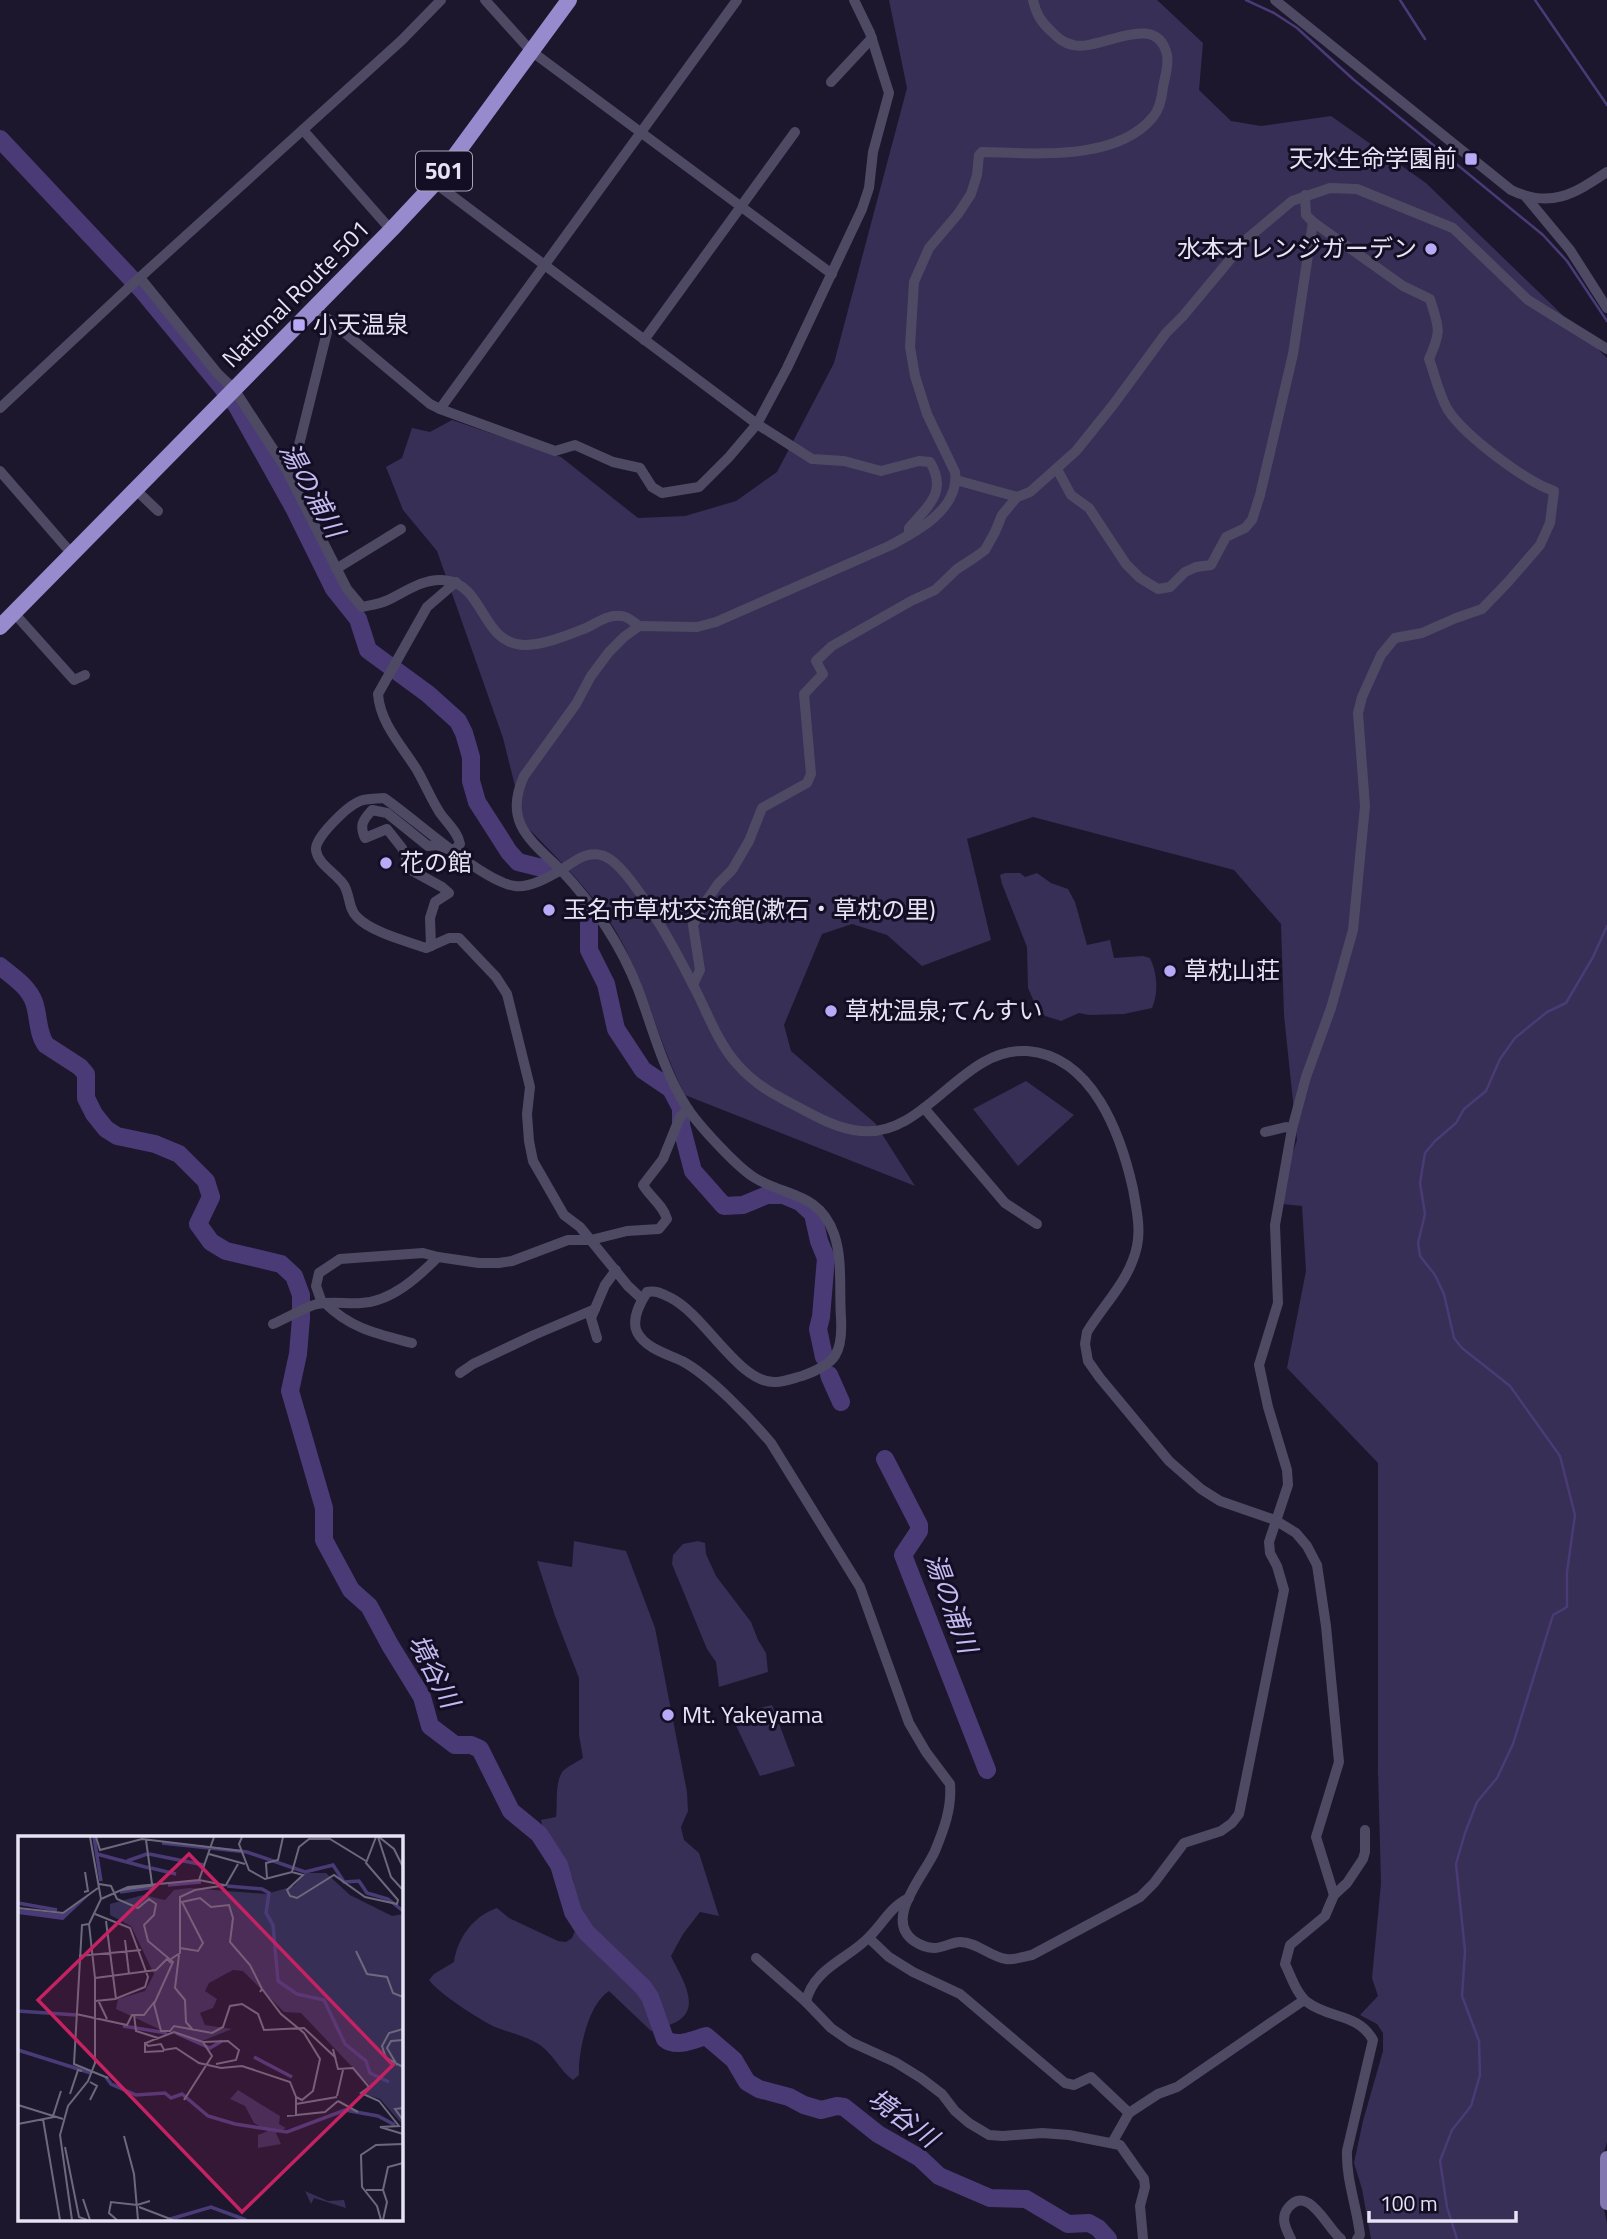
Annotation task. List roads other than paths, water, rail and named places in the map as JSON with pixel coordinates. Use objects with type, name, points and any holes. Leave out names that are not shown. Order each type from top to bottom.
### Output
[{"type":"highway","name":"National Route 501","points":[[0,627],[435,183],[569,0]]},
{"type":"main road","points":[[1607,2158],[1607,2203]]},
{"type":"street","points":[[0,408],[402,40],[441,0]]},
{"type":"street","points":[[485,0],[531,51],[832,274]]},
{"type":"street","points":[[440,409],[737,0]]},
{"type":"street","points":[[315,308],[430,404],[440,409],[555,451],[575,446],[613,462],[640,468],[652,487],[662,493],[699,487],[757,424],[832,274],[869,188],[873,152],[889,93],[872,38],[854,0]]},
{"type":"street","points":[[136,282],[218,373],[286,469],[347,589],[362,607],[386,602],[414,585],[440,579],[456,582],[466,589],[480,606],[497,635],[510,644],[528,645],[551,639],[612,616],[624,616],[639,626],[697,628],[889,547],[936,516],[947,504],[956,480],[950,458],[927,414],[909,347],[914,282],[921,263],[929,248],[971,194],[979,155],[982,152],[1092,150],[1116,143],[1136,132],[1154,116],[1160,103],[1166,74],[1166,53],[1160,43],[1148,34],[1130,33],[1094,45],[1075,46],[1063,42],[1040,22],[1033,0]]},
{"type":"street","points":[[1275,0],[1490,176],[1511,190],[1526,197],[1546,200],[1566,196],[1607,172]]},
{"type":"street","points":[[831,82],[872,38]]},
{"type":"street","points":[[303,130],[391,230]]},
{"type":"street","points":[[644,340],[795,132]]},
{"type":"street","points":[[435,183],[757,424],[812,459],[844,461],[881,471],[919,461],[930,462],[936,473],[936,493],[933,501],[909,528],[909,535]]},
{"type":"street","points":[[693,985],[699,970],[693,925],[702,907],[732,870],[762,808],[807,783],[811,774],[804,694],[823,674],[816,661],[832,646],[935,590],[957,569],[985,550],[1002,514],[1017,497],[1030,492],[1076,451],[1166,333],[1248,238],[1292,201],[1330,188],[1357,189],[1453,228],[1528,300],[1607,349]]},
{"type":"street","points":[[639,626],[609,652],[591,676],[576,704],[524,776],[518,789],[517,819],[522,830],[581,891],[614,940],[637,985],[668,1076],[684,1113],[753,1177],[810,1200],[822,1213],[833,1231],[838,1249],[843,1337],[835,1357],[824,1366],[774,1383],[755,1376],[737,1363],[684,1304],[656,1290],[647,1292],[642,1299],[636,1312],[635,1329],[643,1342],[686,1364],[727,1397],[771,1443],[860,1587],[909,1723],[950,1784],[948,1818],[903,1913],[902,1924],[907,1936],[920,1946],[935,1948],[960,1942],[974,1945],[1003,1959],[1032,1955],[1140,1896],[1154,1883],[1184,1843],[1221,1830],[1239,1814],[1284,1590],[1278,1566],[1270,1553],[1269,1542],[1288,1485],[1287,1470],[1268,1407],[1259,1365],[1278,1303],[1275,1225],[1292,1129],[1353,930],[1365,806],[1358,713],[1362,697],[1381,655],[1395,638],[1422,633],[1482,609],[1540,545],[1550,523],[1554,491],[1537,485],[1518,473],[1463,429],[1446,407],[1429,359],[1439,337],[1430,299],[1403,286],[1313,222],[1306,215],[1305,195]]},
{"type":"street","points":[[1526,197],[1570,250],[1607,308]]},
{"type":"street","points":[[1057,469],[1071,495],[1089,508],[1113,546],[1140,578],[1158,589],[1170,587],[1185,572],[1211,565],[1226,537],[1245,528],[1252,520],[1293,354],[1313,222]]},
{"type":"street","points":[[286,469],[297,453],[330,320]]},
{"type":"street","points":[[0,471],[72,554]]},
{"type":"street","points":[[956,480],[1017,497]]},
{"type":"street","points":[[136,490],[159,511]]},
{"type":"street","points":[[337,569],[401,529]]},
{"type":"street","points":[[453,851],[460,844],[458,837],[438,810],[417,771],[391,732],[379,707],[378,694],[427,607],[456,582]]},
{"type":"street","points":[[14,613],[74,680],[85,675]]},
{"type":"street","points":[[642,1299],[628,1286],[580,1227],[564,1215],[533,1161],[527,1114],[530,1087],[507,994],[496,977],[458,938],[449,938],[426,948],[369,926],[358,919],[352,912],[344,884],[316,852],[316,843],[334,822],[358,801],[384,798],[453,851],[493,877],[516,887],[543,880],[584,855],[594,854],[615,863],[638,892],[735,1063],[768,1091],[831,1122],[862,1132],[895,1126],[924,1108],[967,1073],[1003,1053],[1028,1051],[1048,1056],[1067,1066],[1089,1087],[1101,1102],[1115,1129],[1129,1171],[1138,1222],[1138,1244],[1131,1268],[1087,1332],[1085,1344],[1088,1361],[1169,1461],[1185,1476],[1220,1501],[1275,1520],[1296,1533],[1317,1565],[1326,1626],[1339,1762],[1316,1837],[1334,1895]]},
{"type":"street","points":[[431,946],[430,918],[435,902],[449,893],[411,870],[401,848],[387,829],[365,838],[361,829],[363,820],[372,810],[387,813],[428,846],[437,845],[453,851]]},
{"type":"street","points":[[924,1108],[1005,1203],[1037,1224]]},
{"type":"street","points":[[412,1343],[361,1330],[349,1323],[324,1303],[316,1286],[319,1273],[340,1259],[423,1253],[479,1263],[499,1263],[568,1240],[591,1240],[626,1231],[659,1229],[667,1219],[665,1211],[643,1185],[663,1159],[684,1113]]},
{"type":"street","points":[[1265,1132],[1286,1127],[1292,1129]]},
{"type":"street","points":[[273,1324],[324,1303],[363,1304],[389,1295],[424,1271],[438,1257]]},
{"type":"street","points":[[597,1338],[591,1318],[605,1284],[616,1270]]},
{"type":"street","points":[[460,1373],[534,1335],[595,1309]]},
{"type":"street","points":[[1357,2239],[1360,2235],[1358,2217],[1346,2168],[1347,2151],[1373,2040],[1366,2027],[1315,2008],[1304,2000],[1285,1964],[1290,1945],[1325,1916],[1334,1895],[1348,1883],[1363,1859],[1365,1830]]},
{"type":"street","points":[[806,2002],[808,1992],[826,1969],[869,1938],[897,1903],[909,1898]]},
{"type":"street","points":[[869,1938],[889,1957],[913,1972],[960,1994],[1065,2083],[1074,2085],[1091,2077],[1129,2113]]},
{"type":"street","points":[[756,1958],[831,2028],[851,2042],[895,2062],[920,2078],[942,2094],[955,2111],[989,2135],[1069,2135],[1120,2145],[1144,2179],[1145,2187],[1140,2206],[1143,2239]]},
{"type":"street","points":[[1112,2143],[1129,2113],[1158,2094],[1177,2087],[1304,2000]]},
{"type":"street","points":[[1291,2239],[1284,2223],[1285,2213],[1290,2205],[1299,2200],[1314,2206],[1341,2239]]},
{"type":"waterway","points":[[1246,0],[1297,28],[1354,80],[1543,235],[1567,261],[1607,321]]},
{"type":"waterway","points":[[1400,0],[1425,39]]},
{"type":"waterway","points":[[1535,0],[1607,105]]},
{"type":"waterway","name":"湯の浦川","points":[[0,139],[142,290],[237,406],[294,508],[334,589],[358,619],[368,650],[428,694],[458,721],[471,757],[471,781],[477,802],[518,862],[546,869]]},
{"type":"waterway","name":"湯の浦川","points":[[586,911],[589,920],[589,950],[606,984],[616,1029],[643,1070],[671,1089],[681,1108],[681,1125],[693,1171],[724,1206],[743,1205],[767,1195],[783,1195],[800,1202],[813,1214],[826,1258],[818,1329],[824,1357]]},
{"type":"waterway","points":[[1457,2239],[1447,2207],[1440,2161],[1452,2130],[1471,2106],[1480,2075],[1479,2041],[1462,1996],[1465,1951],[1456,1864],[1477,1802],[1497,1778],[1513,1744],[1553,1615],[1567,1607],[1567,1572],[1575,1515],[1560,1456],[1510,1386],[1462,1348],[1454,1338],[1444,1294],[1435,1275],[1420,1256],[1418,1243],[1425,1214],[1420,1183],[1425,1153],[1456,1123],[1464,1109],[1486,1091],[1500,1059],[1515,1038],[1547,1012],[1566,1003],[1593,957],[1607,926]]},
{"type":"waterway","name":"境谷川","points":[[0,966],[20,982],[31,996],[46,1045],[80,1067],[86,1074],[86,1098],[106,1129],[117,1136],[155,1144],[179,1154],[206,1181],[211,1197],[198,1224],[211,1242],[226,1251],[281,1264],[294,1276],[301,1295],[301,1318],[298,1354],[290,1391],[324,1508],[324,1540],[351,1590],[369,1606],[422,1697],[430,1726],[455,1745],[471,1745],[480,1749],[511,1811],[539,1834],[559,1865],[573,1912],[586,1932],[650,1997],[665,2039],[679,2043],[706,2036],[734,2060],[747,2082],[759,2089],[821,2110],[844,2107],[878,2134],[920,2158],[939,2176],[990,2198],[1026,2199],[1068,2224],[1089,2223],[1108,2239]]},
{"type":"waterway","name":"湯の浦川","points":[[829,1375],[841,1402]]},
{"type":"waterway","name":"湯の浦川","points":[[885,1459],[919,1525],[919,1531],[903,1555],[987,1770]]},
{"type":"place","name":"天水生命学園前","points":[[1471,159]]},
{"type":"place","name":"水本オレンジガーデン","points":[[1431,249]]},
{"type":"place","name":"小天温泉","points":[[299,325]]},
{"type":"place","name":"花の館","points":[[386,863]]},
{"type":"place","name":"玉名市草枕交流館(漱石・草枕の里)","points":[[549,910]]},
{"type":"place","name":"草枕山荘","points":[[1170,971]]},
{"type":"place","name":"草枕温泉;てんすい","points":[[831,1011]]},
{"type":"place","name":"Mt. Yakeyama","points":[[668,1715]]}]
